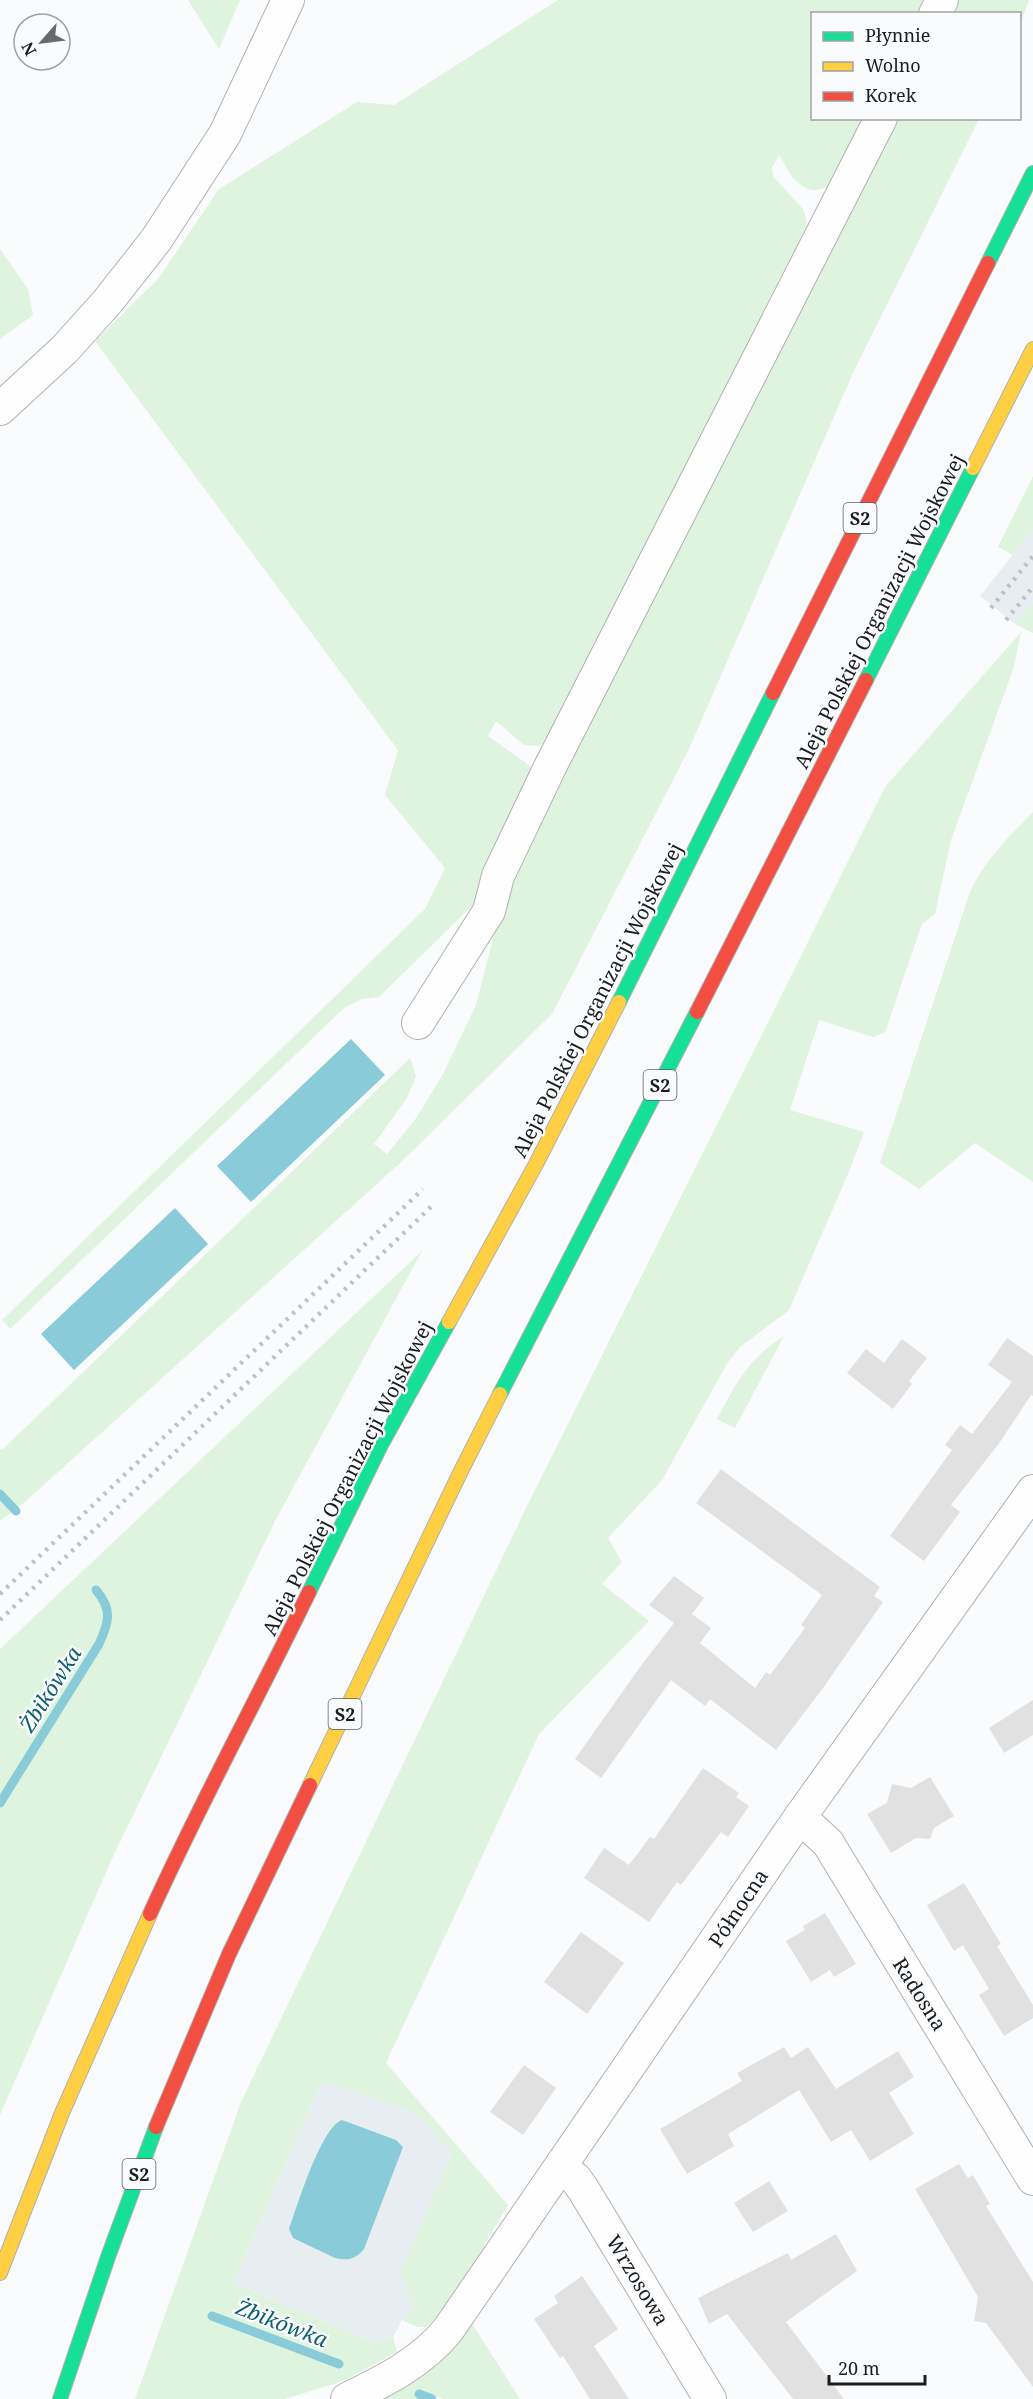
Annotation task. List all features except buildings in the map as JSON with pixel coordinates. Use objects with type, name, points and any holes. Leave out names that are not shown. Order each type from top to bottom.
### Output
[{"type":"highway","name":"Aleja Polskiej Organizacji Wojskowej","points":[[0,2273],[62,2114],[184,1838],[266,1681],[381,1445],[536,1164],[673,895],[1033,173]]},
{"type":"highway","name":"Aleja Polskiej Organizacji Wojskowej","points":[[60,2399],[108,2257],[164,2105],[229,1954],[459,1473],[854,706],[1033,349]]},
{"type":"street","points":[[0,409],[65,349],[108,301],[156,240],[225,134],[288,0]]},
{"type":"street","points":[[418,1023],[489,910],[498,876],[550,767],[880,120]]},
{"type":"street","name":"Północna","points":[[346,2399],[382,2382],[412,2364],[433,2347],[448,2330],[800,1817],[1033,1491]]},
{"type":"street","name":"Radosna","points":[[800,1817],[828,1843],[1033,2179]]},
{"type":"street","name":"Wrzosowa","points":[[560,2168],[575,2178],[583,2189],[710,2399]]},
{"type":"shaded area","points":[[1033,529],[1033,603],[1015,624],[980,596]]},
{"type":"shaded area","points":[[322,2081],[410,2111],[425,2123],[452,2154],[401,2272],[415,2309],[402,2320],[393,2337],[375,2343],[233,2283]]},
{"type":"green space","points":[[188,0],[240,0],[219,49]]},
{"type":"green space","points":[[558,0],[928,0],[922,12],[811,12],[811,120],[867,120],[838,176],[822,189],[805,188],[797,182],[779,155],[772,168],[773,176],[802,208],[808,236],[549,739],[539,746],[524,745],[496,721],[488,736],[533,770],[479,899],[379,997],[362,999],[344,1008],[10,1329],[2,1320],[425,909],[445,868],[385,795],[398,750],[95,341],[158,279],[219,189],[357,102],[394,105]]},
{"type":"green space","points":[[956,0],[1029,0],[1021,21],[1021,12],[951,12]]},
{"type":"green space","points":[[895,120],[979,120],[852,375],[688,751],[552,1014],[399,1164],[26,1501],[0,1521],[0,1448],[2,1450],[410,1058],[416,1077],[407,1098],[374,1144],[387,1154],[417,1117],[443,1074],[476,1005],[512,865]]},
{"type":"green space","points":[[0,249],[28,289],[33,315],[0,339]]},
{"type":"green space","points":[[1033,476],[1033,529],[1013,555],[998,547]]},
{"type":"green space","points":[[1033,603],[1033,633],[1015,624]]},
{"type":"green space","points":[[1021,632],[1014,667],[951,840],[935,914],[922,924],[885,1032],[873,1037],[819,1020],[790,1110],[864,1132],[789,1310],[740,1347],[728,1362],[662,1480],[608,1538],[622,1562],[602,1584],[649,1621],[539,1734],[386,2063],[508,2205],[484,2245],[487,2248],[448,2308],[426,2327],[418,2327],[402,2320],[415,2309],[400,2272],[452,2154],[425,2123],[410,2111],[322,2081],[233,2283],[375,2343],[393,2337],[397,2352],[343,2381],[285,2399],[135,2399],[241,2102],[527,1506],[885,787]]},
{"type":"green space","points":[[1033,812],[1033,1182],[975,1143],[919,1189],[880,1163],[970,892],[990,859]]},
{"type":"green space","points":[[422,1251],[275,1521],[110,1863],[0,2115],[0,1649]]},
{"type":"green space","points":[[784,1336],[735,1428],[717,1419],[737,1383],[752,1363]]},
{"type":"green space","points":[[471,2322],[520,2399],[443,2399],[423,2391],[418,2399],[378,2399]]},
{"type":"water","points":[[351,1039],[385,1075],[251,1202],[217,1166]]},
{"type":"water","points":[[175,1208],[208,1244],[74,1370],[41,1334]]},
{"type":"water","points":[[342,2120],[396,2140],[403,2147],[364,2249],[355,2257],[344,2259],[335,2258],[293,2238],[289,2229],[318,2152],[334,2126]]},
{"type":"waterway","name":"Żbikówka","points":[[0,1494],[16,1511]]},
{"type":"waterway","name":"Żbikówka","points":[[0,1803],[99,1644],[108,1616],[105,1604],[96,1590]]},
{"type":"waterway","name":"Żbikówka","points":[[212,2316],[339,2364]]},
{"type":"waterway","name":"Żbikówka","points":[[419,2394],[432,2399]]},
{"type":"railway","points":[[991,608],[1033,556]]},
{"type":"railway","points":[[1006,620],[1033,587]]},
{"type":"railway","points":[[0,1594],[423,1189]]},
{"type":"railway","points":[[0,1620],[435,1203]]},
{"type":"traffic: fast","points":[[988,263],[1033,173]]},
{"type":"traffic: fast","points":[[866,680],[973,468]]},
{"type":"traffic: fast","points":[[619,1002],[773,693]]},
{"type":"traffic: fast","points":[[500,1394],[697,1012]]},
{"type":"traffic: fast","points":[[309,1592],[381,1445],[449,1322]]},
{"type":"traffic: fast","points":[[60,2399],[108,2257],[156,2127]]},
{"type":"traffic: slow","points":[[973,468],[1033,349]]},
{"type":"traffic: slow","points":[[449,1322],[536,1164],[619,1002]]},
{"type":"traffic: slow","points":[[310,1785],[500,1394]]},
{"type":"traffic: slow","points":[[0,2273],[62,2113],[150,1914]]},
{"type":"traffic: jam","points":[[773,693],[988,263]]},
{"type":"traffic: jam","points":[[697,1012],[866,680]]},
{"type":"traffic: jam","points":[[150,1914],[309,1592]]},
{"type":"traffic: jam","points":[[156,2127],[229,1954],[310,1785]]}]
